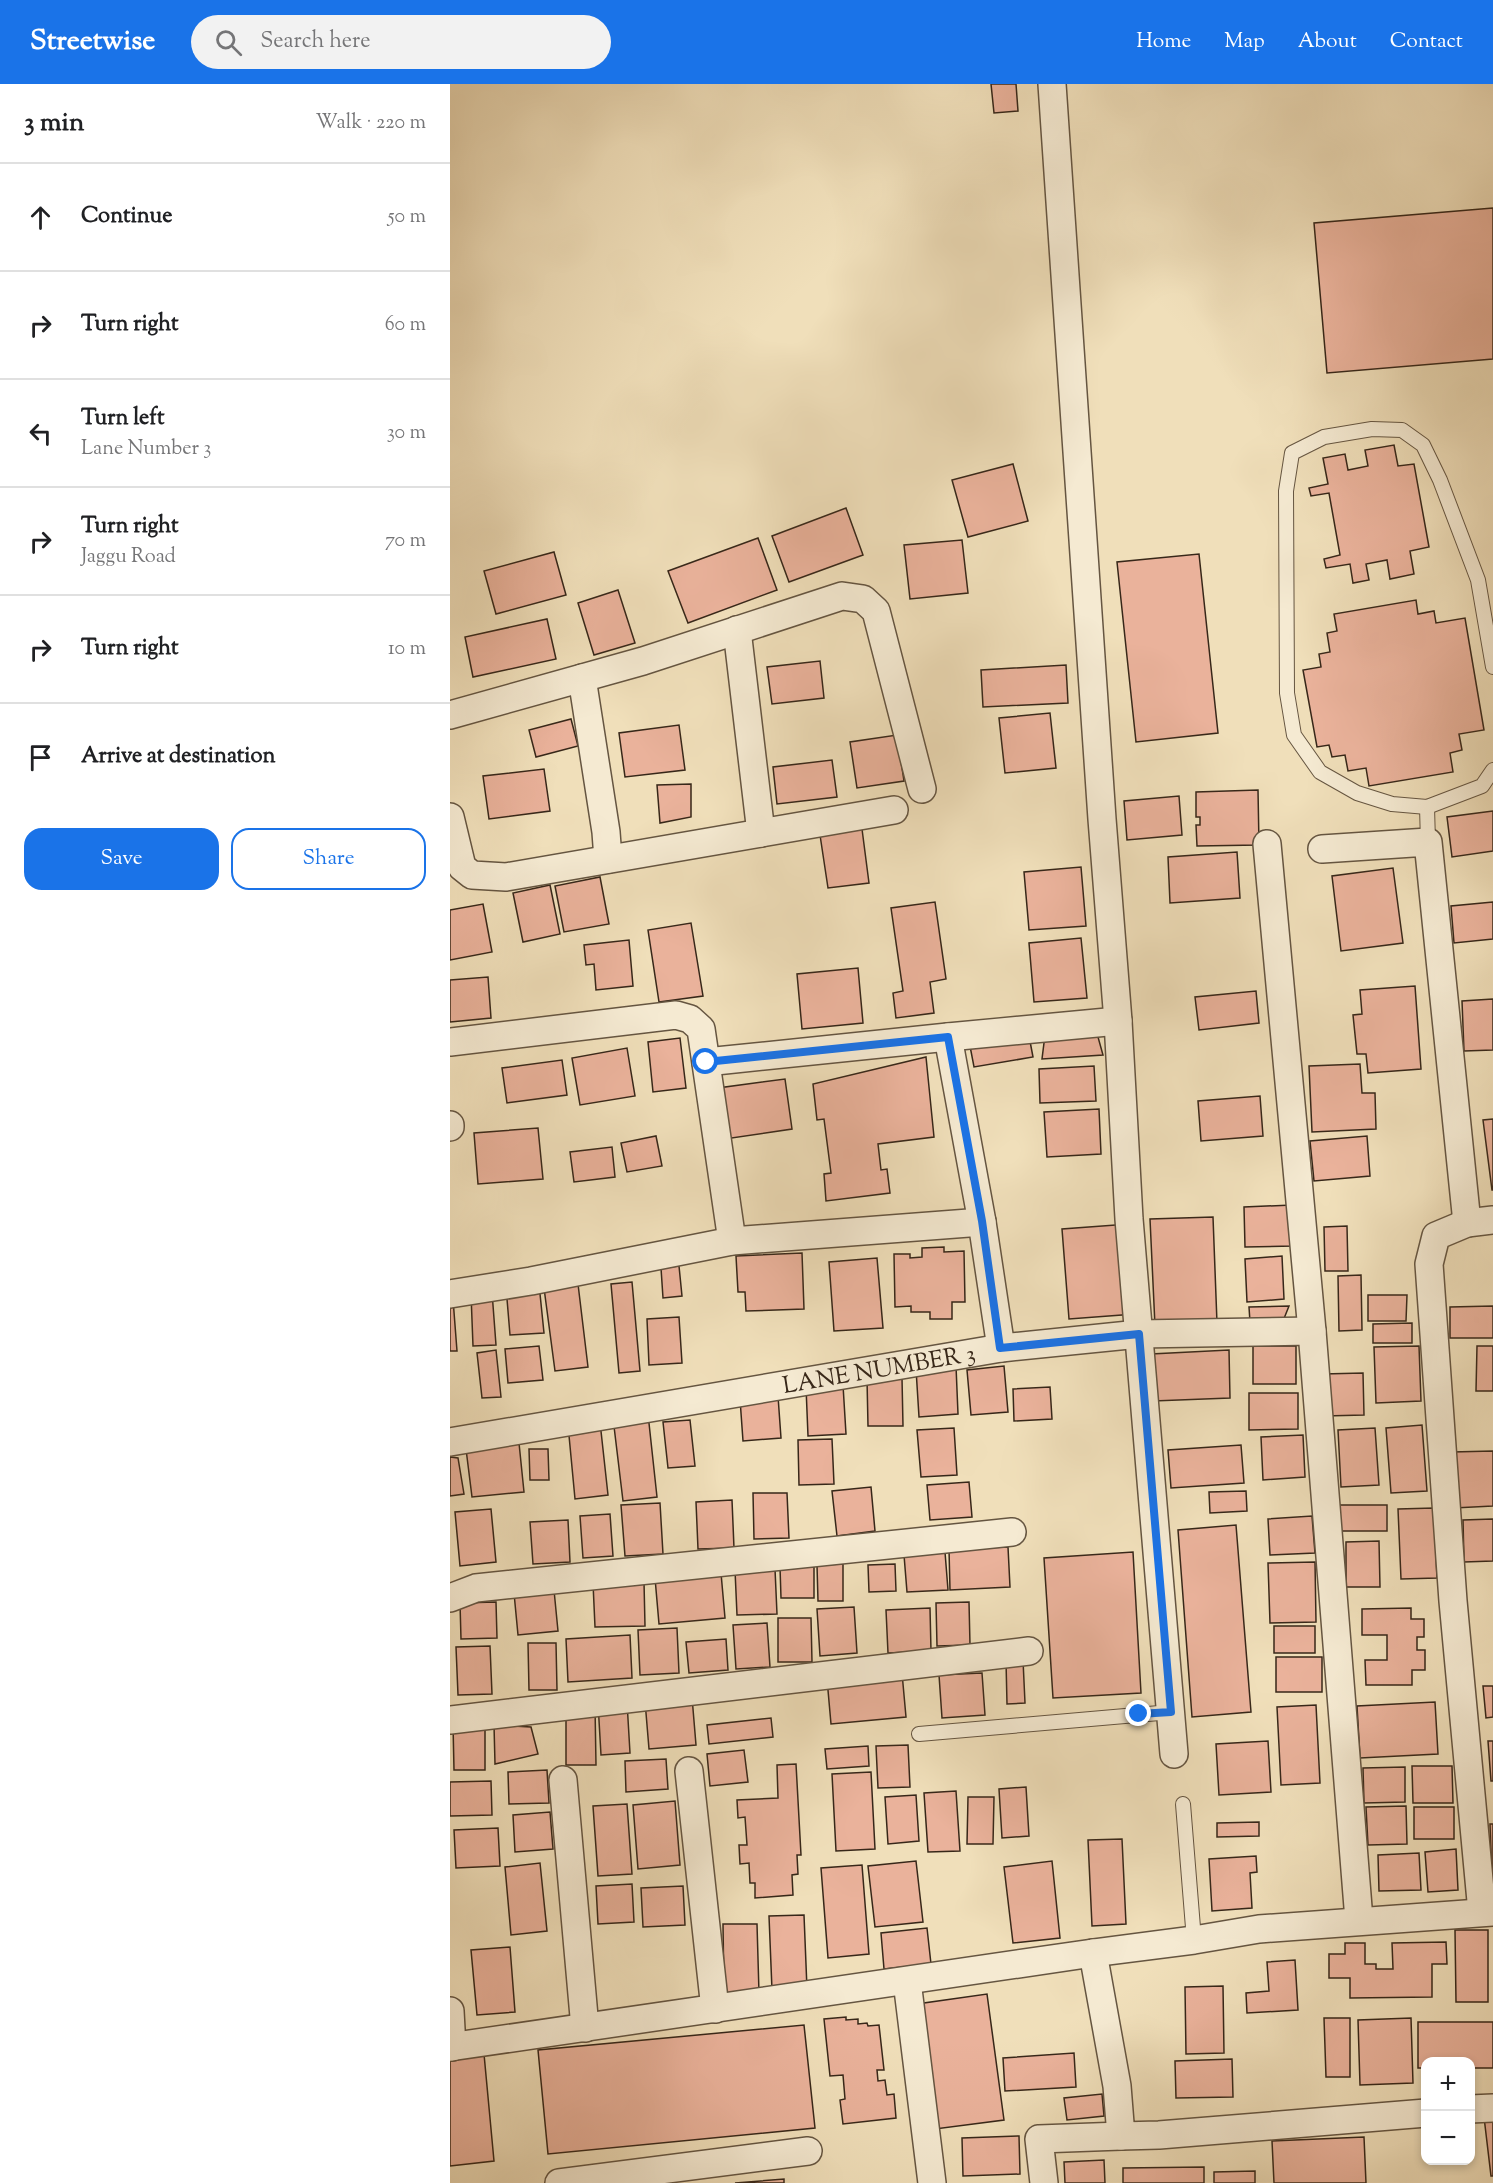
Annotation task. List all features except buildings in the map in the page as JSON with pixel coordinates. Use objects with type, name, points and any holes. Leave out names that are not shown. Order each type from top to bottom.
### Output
[{"type":"street","points":[[1052,84],[1130,1219],[1174,1754]]},
{"type":"street","points":[[450,715],[643,661],[842,596],[863,599],[876,611],[922,789]]},
{"type":"street","points":[[737,630],[761,833]]},
{"type":"street","points":[[582,678],[606,832],[608,859]]},
{"type":"street","points":[[450,817],[462,867],[472,875],[506,877],[894,810]]},
{"type":"street","points":[[450,2011],[451,2047],[1259,1929],[1488,1912],[1453,1601],[1429,1264],[1436,1236],[1480,1222],[1428,842],[1322,849]]},
{"type":"street","points":[[1267,844],[1312,1331],[1359,1920]]},
{"type":"street","points":[[450,1042],[676,1015],[690,1019],[701,1029],[732,1241]]},
{"type":"street","points":[[706,1062],[1118,1021]]},
{"type":"street","points":[[948,1037],[982,1221],[1000,1348]]},
{"type":"street","points":[[450,1294],[531,1281],[732,1241],[982,1221]]},
{"type":"street","name":"LANE NUMBER 3","points":[[450,1442],[1000,1348],[1139,1334],[1312,1331]]},
{"type":"street","points":[[450,1598],[476,1588],[1012,1532]]},
{"type":"street","points":[[450,1720],[1029,1651]]},
{"type":"street","points":[[689,1771],[715,2008]]},
{"type":"street","points":[[563,1780],[585,2028]]},
{"type":"street","points":[[1093,1953],[1117,2086],[1121,2136]]},
{"type":"street","points":[[907,1980],[932,2183]]},
{"type":"street","points":[[1475,2109],[1493,2108]]},
{"type":"street","points":[[1044,2183],[1039,2139],[1159,2135],[1421,2113]]},
{"type":"street","points":[[559,2183],[808,2151]]},
{"type":"lane","points":[[1493,667],[1479,580],[1440,480],[1423,445],[1402,430],[1372,429],[1324,437],[1292,453],[1286,491],[1287,693],[1294,735],[1320,772],[1357,793],[1392,804],[1427,807],[1482,786],[1493,770]]},
{"type":"lane","points":[[1427,807],[1428,842]]},
{"type":"lane","points":[[919,1734],[1171,1712]]},
{"type":"lane","points":[[1183,1804],[1194,1940]]},
{"type":"route","points":[[706,1062],[948,1037],[982,1221],[1000,1348],[1139,1334],[1171,1712],[1139,1714]]}]
